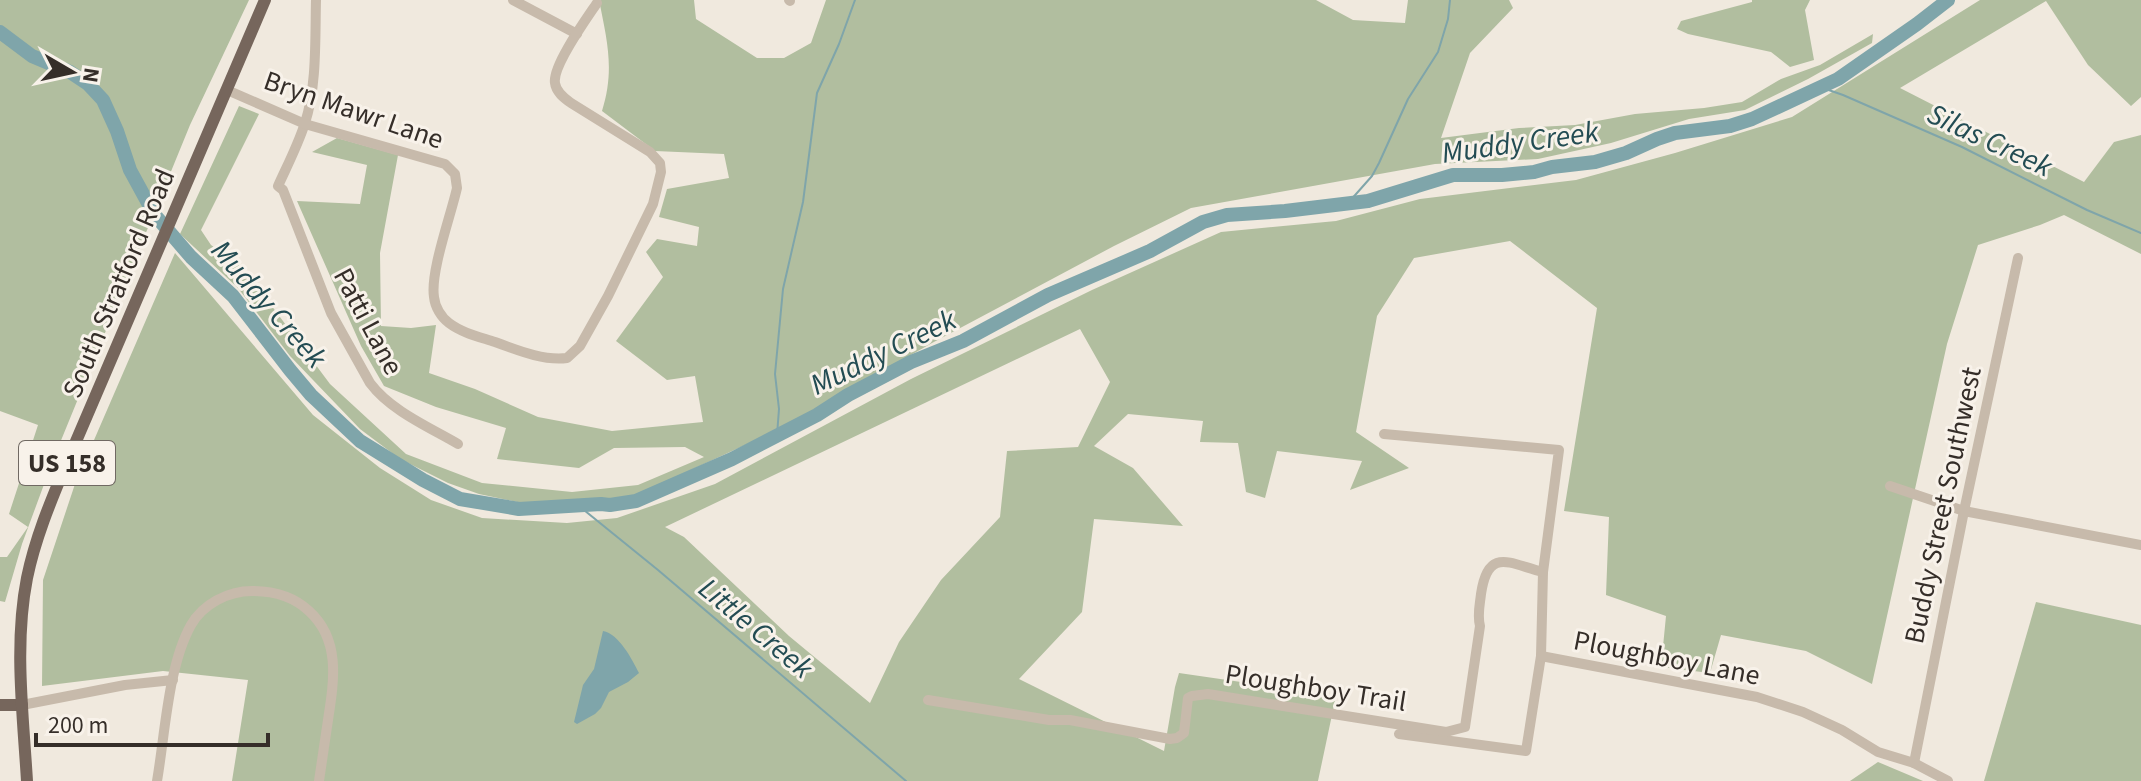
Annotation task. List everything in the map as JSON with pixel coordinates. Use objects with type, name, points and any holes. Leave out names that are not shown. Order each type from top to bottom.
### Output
[{"type":"main road","name":"South Stratford Road","points":[[27,781],[22,705],[22,626],[32,556],[65,467],[265,0]]},
{"type":"main road","points":[[0,705],[22,705]]},
{"type":"street","points":[[305,124],[314,70],[316,0]]},
{"type":"street","points":[[513,0],[577,34]]},
{"type":"street","name":"Bryn Mawr Lane","points":[[227,90],[305,124],[445,164],[457,181],[457,188],[435,278],[434,299],[440,312],[449,323],[464,332],[532,354],[567,358],[580,346],[614,284],[653,204],[661,172],[660,163],[650,152],[585,113],[557,91],[555,78],[565,55],[597,3]]},
{"type":"street","name":"Patti Lane","points":[[305,124],[278,186],[283,190],[331,313],[376,391],[392,405],[458,444]]},
{"type":"street","name":"Buddy Street Southwest","points":[[1914,763],[2018,258]]},
{"type":"street","name":"Ploughboy Lane","points":[[1384,434],[1559,450],[1543,572],[1541,656],[1757,697],[1803,712],[1842,730],[1878,752],[1914,763],[1948,781]]},
{"type":"street","points":[[1890,486],[1964,511],[2141,545]]},
{"type":"street","name":"Ploughboy Trail","points":[[928,700],[1049,720],[1070,720],[1170,739],[1184,733],[1188,698],[1208,694],[1400,726],[1453,731],[1465,727],[1480,626],[1478,618],[1485,575],[1490,566],[1502,561],[1543,572]]},
{"type":"street","points":[[157,781],[173,680],[191,625],[212,602],[246,591],[274,593],[295,600],[318,621],[329,640],[333,689],[319,781]]},
{"type":"street","points":[[1399,734],[1526,751],[1541,656]]},
{"type":"street","points":[[22,705],[139,683],[173,680]]},
{"type":"green space","points":[[0,0],[249,0],[190,125],[53,460],[22,544],[5,602],[0,601],[0,557],[7,557],[28,527],[9,514],[38,425],[0,411]]},
{"type":"green space","points":[[599,0],[694,0],[696,19],[757,58],[784,58],[811,43],[826,0],[1316,0],[1353,20],[1405,23],[1408,0],[1509,0],[1513,8],[1470,53],[1441,138],[1519,128],[1575,125],[1635,114],[1742,102],[1781,79],[1820,65],[1873,34],[1872,43],[1745,110],[1689,119],[1611,143],[1538,159],[1435,164],[1191,208],[932,343],[784,427],[628,499],[522,503],[479,494],[448,483],[400,459],[360,429],[290,356],[238,288],[180,234],[239,106],[259,114],[201,230],[211,245],[244,269],[330,384],[406,454],[482,483],[572,492],[638,485],[704,457],[685,447],[614,448],[579,468],[497,459],[506,428],[436,407],[384,386],[361,346],[297,201],[360,204],[367,165],[312,152],[337,138],[398,155],[380,253],[381,326],[411,328],[436,325],[429,373],[538,417],[612,431],[703,422],[695,376],[667,380],[616,341],[663,277],[646,252],[657,239],[697,246],[699,227],[659,217],[667,189],[729,178],[724,154],[655,151],[602,111],[609,68]]},
{"type":"green space","points":[[1752,0],[1810,0],[1805,10],[1814,60],[1790,67],[1771,52],[1677,29],[1681,21]]},
{"type":"green space","points":[[1980,0],[2141,0],[2141,97],[2131,106],[2088,65],[2046,1],[1900,88],[2084,182],[2114,142],[2141,135],[2141,254],[2064,215],[1978,245],[1947,344],[1872,684],[1806,651],[1721,635],[1710,673],[1661,667],[1666,616],[1606,595],[1609,517],[1564,511],[1597,308],[1510,241],[1414,258],[1377,316],[1356,432],[1409,468],[1350,490],[1362,461],[1277,451],[1265,498],[1246,492],[1238,443],[1200,442],[1203,421],[1128,414],[1094,446],[1133,468],[1183,526],[1094,519],[1082,612],[1019,679],[1164,751],[1179,673],[1336,696],[1318,781],[232,781],[248,680],[163,671],[42,686],[43,580],[75,484],[175,253],[313,415],[380,468],[431,500],[482,518],[567,523],[617,518],[715,484],[911,379],[1092,290],[1221,232],[1336,221],[1420,199],[1576,180],[1792,117]],"holes":[[[1080,329],[1110,382],[1078,447],[1007,451],[1000,517],[941,580],[899,642],[870,703],[789,636],[684,537],[665,527]]]},
{"type":"green space","points":[[2036,602],[2141,625],[2141,781],[1984,781]]},
{"type":"green space","points":[[1878,762],[1923,781],[1850,781]]},
{"type":"water","points":[[603,631],[620,642],[639,673],[609,692],[595,714],[577,724],[574,722],[583,685],[594,669]]},
{"type":"waterway","points":[[777,435],[779,409],[775,374],[783,289],[803,202],[817,93],[855,0]]},
{"type":"waterway","points":[[1349,202],[1372,176],[1408,99],[1438,52],[1450,0]]},
{"type":"waterway","name":"Muddy Creek","points":[[0,32],[32,56],[70,72],[88,84],[103,100],[130,170],[154,214],[191,257],[233,296],[311,395],[360,441],[460,499],[519,509],[636,501],[732,459],[911,362],[963,341],[1048,295],[1150,251],[1203,222],[1227,215],[1368,201],[1453,175],[1502,175],[1595,162],[1675,133],[1730,126],[1752,119],[1838,79],[1948,0]]},
{"type":"waterway","name":"Silas Creek","points":[[1820,87],[1962,147],[2087,210],[2141,233]]},
{"type":"waterway","name":"Little Creek","points":[[579,506],[906,781]]}]
